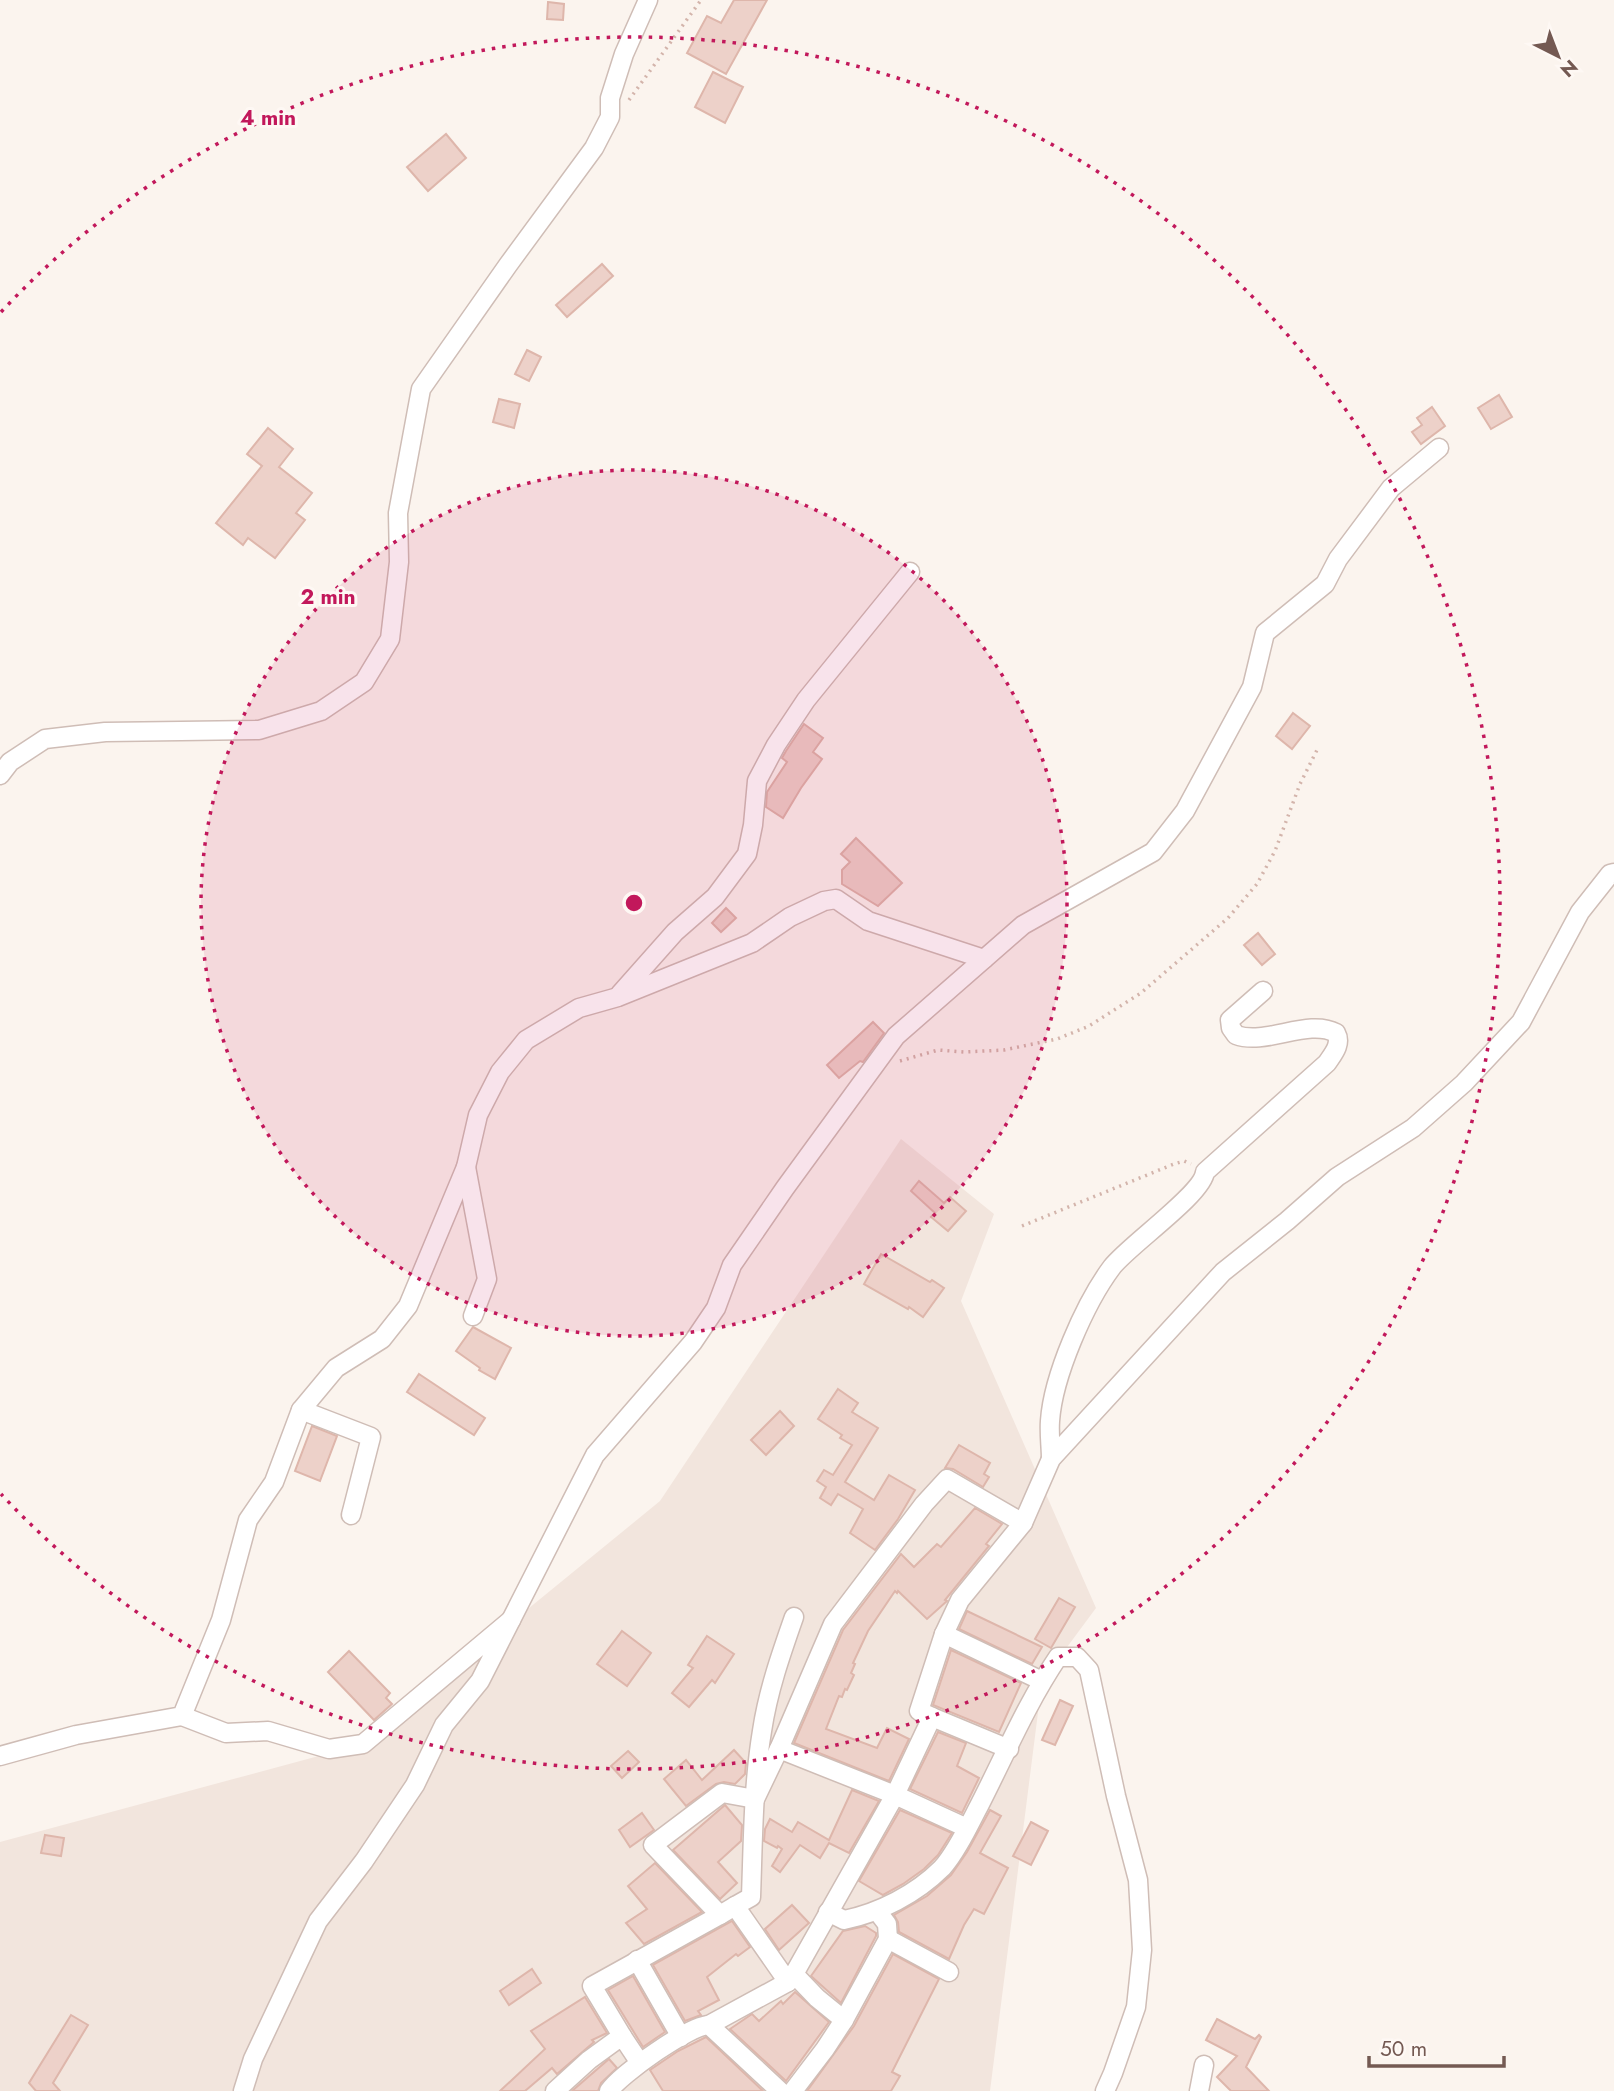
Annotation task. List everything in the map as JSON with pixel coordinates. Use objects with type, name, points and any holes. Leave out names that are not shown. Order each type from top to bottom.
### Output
[{"type":"street","points":[[0,775],[10,762],[45,739],[105,732],[259,730],[321,710],[364,682],[390,639],[398,562],[398,513],[421,389],[594,148],[610,117],[610,98],[624,54],[648,0]]},
{"type":"street","points":[[243,2091],[253,2059],[318,1921],[415,1785],[443,1725],[480,1681],[595,1455],[693,1342],[716,1308],[732,1265],[785,1188],[897,1036],[1023,925],[1153,852],[1185,811],[1252,687],[1265,633],[1325,584],[1339,559],[1391,488],[1439,448]]},
{"type":"street","points":[[618,997],[675,932],[715,897],[747,854],[757,781],[776,745],[806,700],[910,572]]},
{"type":"street","points":[[1009,1749],[919,1711],[944,1634],[960,1600],[1023,1523],[1051,1459],[1223,1272],[1337,1177],[1413,1128],[1464,1083],[1521,1022],[1580,912],[1610,874],[1614,873]]},
{"type":"street","points":[[181,1716],[221,1620],[248,1520],[274,1482],[302,1410],[336,1368],[382,1339],[408,1306],[466,1167],[478,1115],[500,1072],[526,1040],[579,1008],[618,997],[752,943],[790,917],[824,901],[836,900],[868,921],[984,959]]},
{"type":"street","points":[[1051,1459],[1050,1421],[1060,1370],[1094,1294],[1113,1266],[1190,1196],[1204,1180],[1205,1172],[1327,1063],[1338,1044],[1336,1033],[1324,1028],[1261,1037],[1236,1035],[1230,1020],[1263,991]]},
{"type":"street","points":[[466,1167],[487,1279],[473,1316]]},
{"type":"street","points":[[302,1410],[371,1437],[351,1515]]},
{"type":"street","points":[[755,1799],[833,1624],[924,1504],[947,1479],[1023,1523]]},
{"type":"street","points":[[640,2063],[592,1986],[751,1897],[755,1799],[764,1718],[775,1669],[794,1617]]},
{"type":"street","points":[[0,1756],[76,1735],[181,1716],[226,1733],[268,1731],[329,1749],[363,1744],[511,1620]]},
{"type":"street","points":[[944,1634],[1042,1681]]},
{"type":"street","points":[[828,1912],[844,1920],[877,1911],[907,1894],[943,1867],[967,1828],[1042,1681],[1058,1657],[1077,1657],[1089,1670],[1116,1797],[1138,1880],[1142,1950],[1136,2007],[1105,2091]]},
{"type":"street","points":[[609,2091],[640,2063],[681,2037],[702,2025],[709,2025],[791,1978],[895,1795],[932,1717]]},
{"type":"street","points":[[779,1749],[895,1795],[967,1828]]},
{"type":"street","points":[[755,1799],[722,1793],[653,1845],[727,1911],[791,1978],[844,2020]]},
{"type":"street","points":[[793,2091],[844,2020],[888,1939],[887,1924],[877,1911]]},
{"type":"street","points":[[888,1939],[949,1972]]},
{"type":"street","points":[[637,1960],[681,2037]]},
{"type":"street","points":[[709,2025],[780,2091]]},
{"type":"street","points":[[558,2090],[589,2060],[622,2036]]},
{"type":"street","points":[[1199,2091],[1204,2065]]},
{"type":"path","points":[[610,98],[629,101],[701,0]]},
{"type":"path","points":[[869,1074],[905,1059],[938,1050],[1004,1050],[1057,1039],[1089,1026],[1141,993],[1228,918],[1257,884],[1275,851],[1300,784],[1318,748]]},
{"type":"path","points":[[1022,1226],[1184,1161],[1205,1172]]},
{"type":"shaded area","points":[[901,1139],[994,1214],[961,1301],[1096,1608],[1042,1681],[990,2091],[0,2091],[0,1842],[363,1744],[660,1501]]},
{"type":"building","points":[[734,0],[767,0],[726,74],[687,53],[707,16],[721,23]]},
{"type":"building","points":[[548,2],[564,4],[563,20],[547,19]]},
{"type":"building","points":[[713,72],[743,87],[725,123],[695,107]]},
{"type":"building","points":[[446,134],[466,158],[428,191],[407,167]]},
{"type":"building","points":[[602,264],[613,276],[567,317],[556,305]]},
{"type":"building","points":[[527,350],[541,357],[529,381],[515,374]]},
{"type":"building","points":[[1499,395],[1512,417],[1491,429],[1478,408]]},
{"type":"building","points":[[499,399],[520,404],[514,428],[493,422]]},
{"type":"building","points":[[1432,407],[1445,426],[1421,444],[1412,432],[1422,425],[1417,418]]},
{"type":"building","points":[[268,428],[293,449],[279,467],[312,493],[296,513],[305,520],[275,558],[248,538],[243,545],[216,523],[262,466],[247,454]]},
{"type":"building","points":[[1293,713],[1310,726],[1292,749],[1276,736]]},
{"type":"building","points":[[804,724],[823,738],[813,752],[822,759],[783,818],[766,807],[767,792],[787,762],[782,758]]},
{"type":"building","points":[[856,838],[902,883],[878,906],[842,884],[842,870],[850,862],[841,854]]},
{"type":"building","points":[[726,908],[736,918],[721,932],[712,923]]},
{"type":"building","points":[[1258,933],[1275,954],[1262,965],[1244,945]]},
{"type":"building","points":[[873,1022],[884,1033],[863,1062],[860,1061],[839,1078],[827,1065]]},
{"type":"building","points":[[919,1181],[944,1203],[950,1197],[966,1211],[948,1231],[931,1217],[935,1213],[911,1191]]},
{"type":"building","points":[[881,1254],[944,1288],[923,1317],[864,1284]]},
{"type":"building","points":[[473,1327],[511,1348],[495,1379],[456,1351]]},
{"type":"building","points":[[419,1374],[485,1418],[474,1435],[407,1392]]},
{"type":"building","points":[[838,1389],[858,1403],[852,1412],[878,1428],[845,1482],[874,1500],[889,1475],[915,1490],[875,1550],[850,1533],[863,1509],[838,1494],[831,1505],[820,1498],[826,1487],[817,1481],[824,1470],[833,1475],[852,1445],[818,1419]]},
{"type":"building","points":[[780,1411],[794,1426],[766,1455],[751,1440]]},
{"type":"building","points":[[312,1426],[337,1436],[320,1481],[295,1471]]},
{"type":"building","points":[[959,1445],[990,1463],[984,1474],[989,1477],[983,1487],[953,1469],[945,1468]]},
{"type":"building","points":[[975,1508],[1002,1524],[986,1544],[989,1546],[945,1600],[947,1601],[927,1619],[895,1591],[868,1631],[853,1663],[855,1664],[851,1673],[854,1675],[842,1697],[839,1696],[826,1729],[877,1748],[887,1728],[909,1739],[889,1781],[794,1743],[843,1630],[901,1554],[914,1567],[937,1544],[941,1547]]},
{"type":"building","points":[[1059,1598],[1075,1607],[1051,1648],[1035,1639]]},
{"type":"building","points":[[967,1611],[1042,1647],[1032,1664],[959,1629]]},
{"type":"building","points":[[622,1631],[651,1653],[627,1686],[597,1664]]},
{"type":"building","points":[[707,1636],[734,1654],[715,1683],[712,1680],[689,1707],[672,1693],[693,1668],[688,1665]]},
{"type":"building","points":[[951,1650],[1021,1683],[999,1732],[933,1705]]},
{"type":"building","points":[[349,1651],[390,1693],[386,1698],[392,1704],[374,1720],[328,1672]]},
{"type":"building","points":[[1060,1700],[1073,1706],[1055,1745],[1042,1740]]},
{"type":"building","points":[[938,1732],[966,1743],[957,1766],[979,1778],[962,1813],[910,1789]]},
{"type":"building","points":[[734,1750],[746,1763],[745,1774],[735,1784],[716,1784],[686,1806],[664,1779],[686,1760],[702,1780]]},
{"type":"building","points":[[628,1751],[639,1762],[622,1778],[611,1766]]},
{"type":"building","points":[[852,1790],[879,1801],[849,1853],[829,1843],[820,1858],[800,1845],[780,1872],[772,1866],[782,1849],[764,1841],[765,1829],[770,1819],[792,1832],[798,1822],[829,1840]]},
{"type":"building","points":[[725,1805],[742,1825],[741,1841],[718,1862],[737,1883],[720,1899],[673,1850]]},
{"type":"building","points":[[900,1810],[952,1833],[938,1855],[924,1869],[883,1895],[859,1881]]},
{"type":"building","points":[[990,1810],[1001,1816],[980,1853],[1008,1868],[984,1914],[974,1909],[949,1959],[899,1932],[894,1915],[927,1896],[951,1875]]},
{"type":"building","points":[[642,1813],[654,1830],[630,1847],[619,1830]]},
{"type":"building","points":[[1031,1822],[1048,1831],[1031,1865],[1013,1856]]},
{"type":"building","points":[[45,1835],[64,1838],[61,1856],[41,1853]]},
{"type":"building","points":[[655,1863],[702,1912],[644,1944],[626,1923],[647,1909],[628,1886]]},
{"type":"building","points":[[792,1905],[809,1923],[779,1950],[765,1929]]},
{"type":"building","points":[[732,1921],[750,1947],[738,1956],[736,1954],[707,1977],[719,2000],[698,2011],[701,2015],[685,2021],[653,1965]]},
{"type":"building","points":[[865,1926],[876,1933],[876,1936],[841,2003],[811,1976],[843,1931]]},
{"type":"building","points":[[893,1954],[939,1979],[892,2072],[900,2076],[891,2091],[807,2091],[854,2026]]},
{"type":"building","points":[[532,1969],[541,1983],[509,2005],[500,1991]]},
{"type":"building","points":[[633,1976],[665,2032],[643,2047],[608,1990]]},
{"type":"building","points":[[795,1992],[829,2022],[786,2081],[730,2029],[752,2014],[759,2021]]},
{"type":"building","points":[[585,1997],[607,2033],[592,2040],[594,2042],[557,2074],[552,2068],[525,2091],[500,2091],[545,2049],[531,2031]]},
{"type":"building","points":[[71,2015],[88,2025],[53,2083],[60,2091],[36,2091],[29,2083]]},
{"type":"building","points":[[1217,2019],[1255,2039],[1259,2035],[1261,2037],[1246,2067],[1269,2091],[1231,2091],[1217,2077],[1237,2056],[1206,2040]]},
{"type":"building","points":[[706,2037],[763,2091],[663,2091],[650,2070],[678,2051]]},
{"type":"building","points":[[609,2059],[617,2068],[601,2083],[598,2091],[572,2091]]}]
